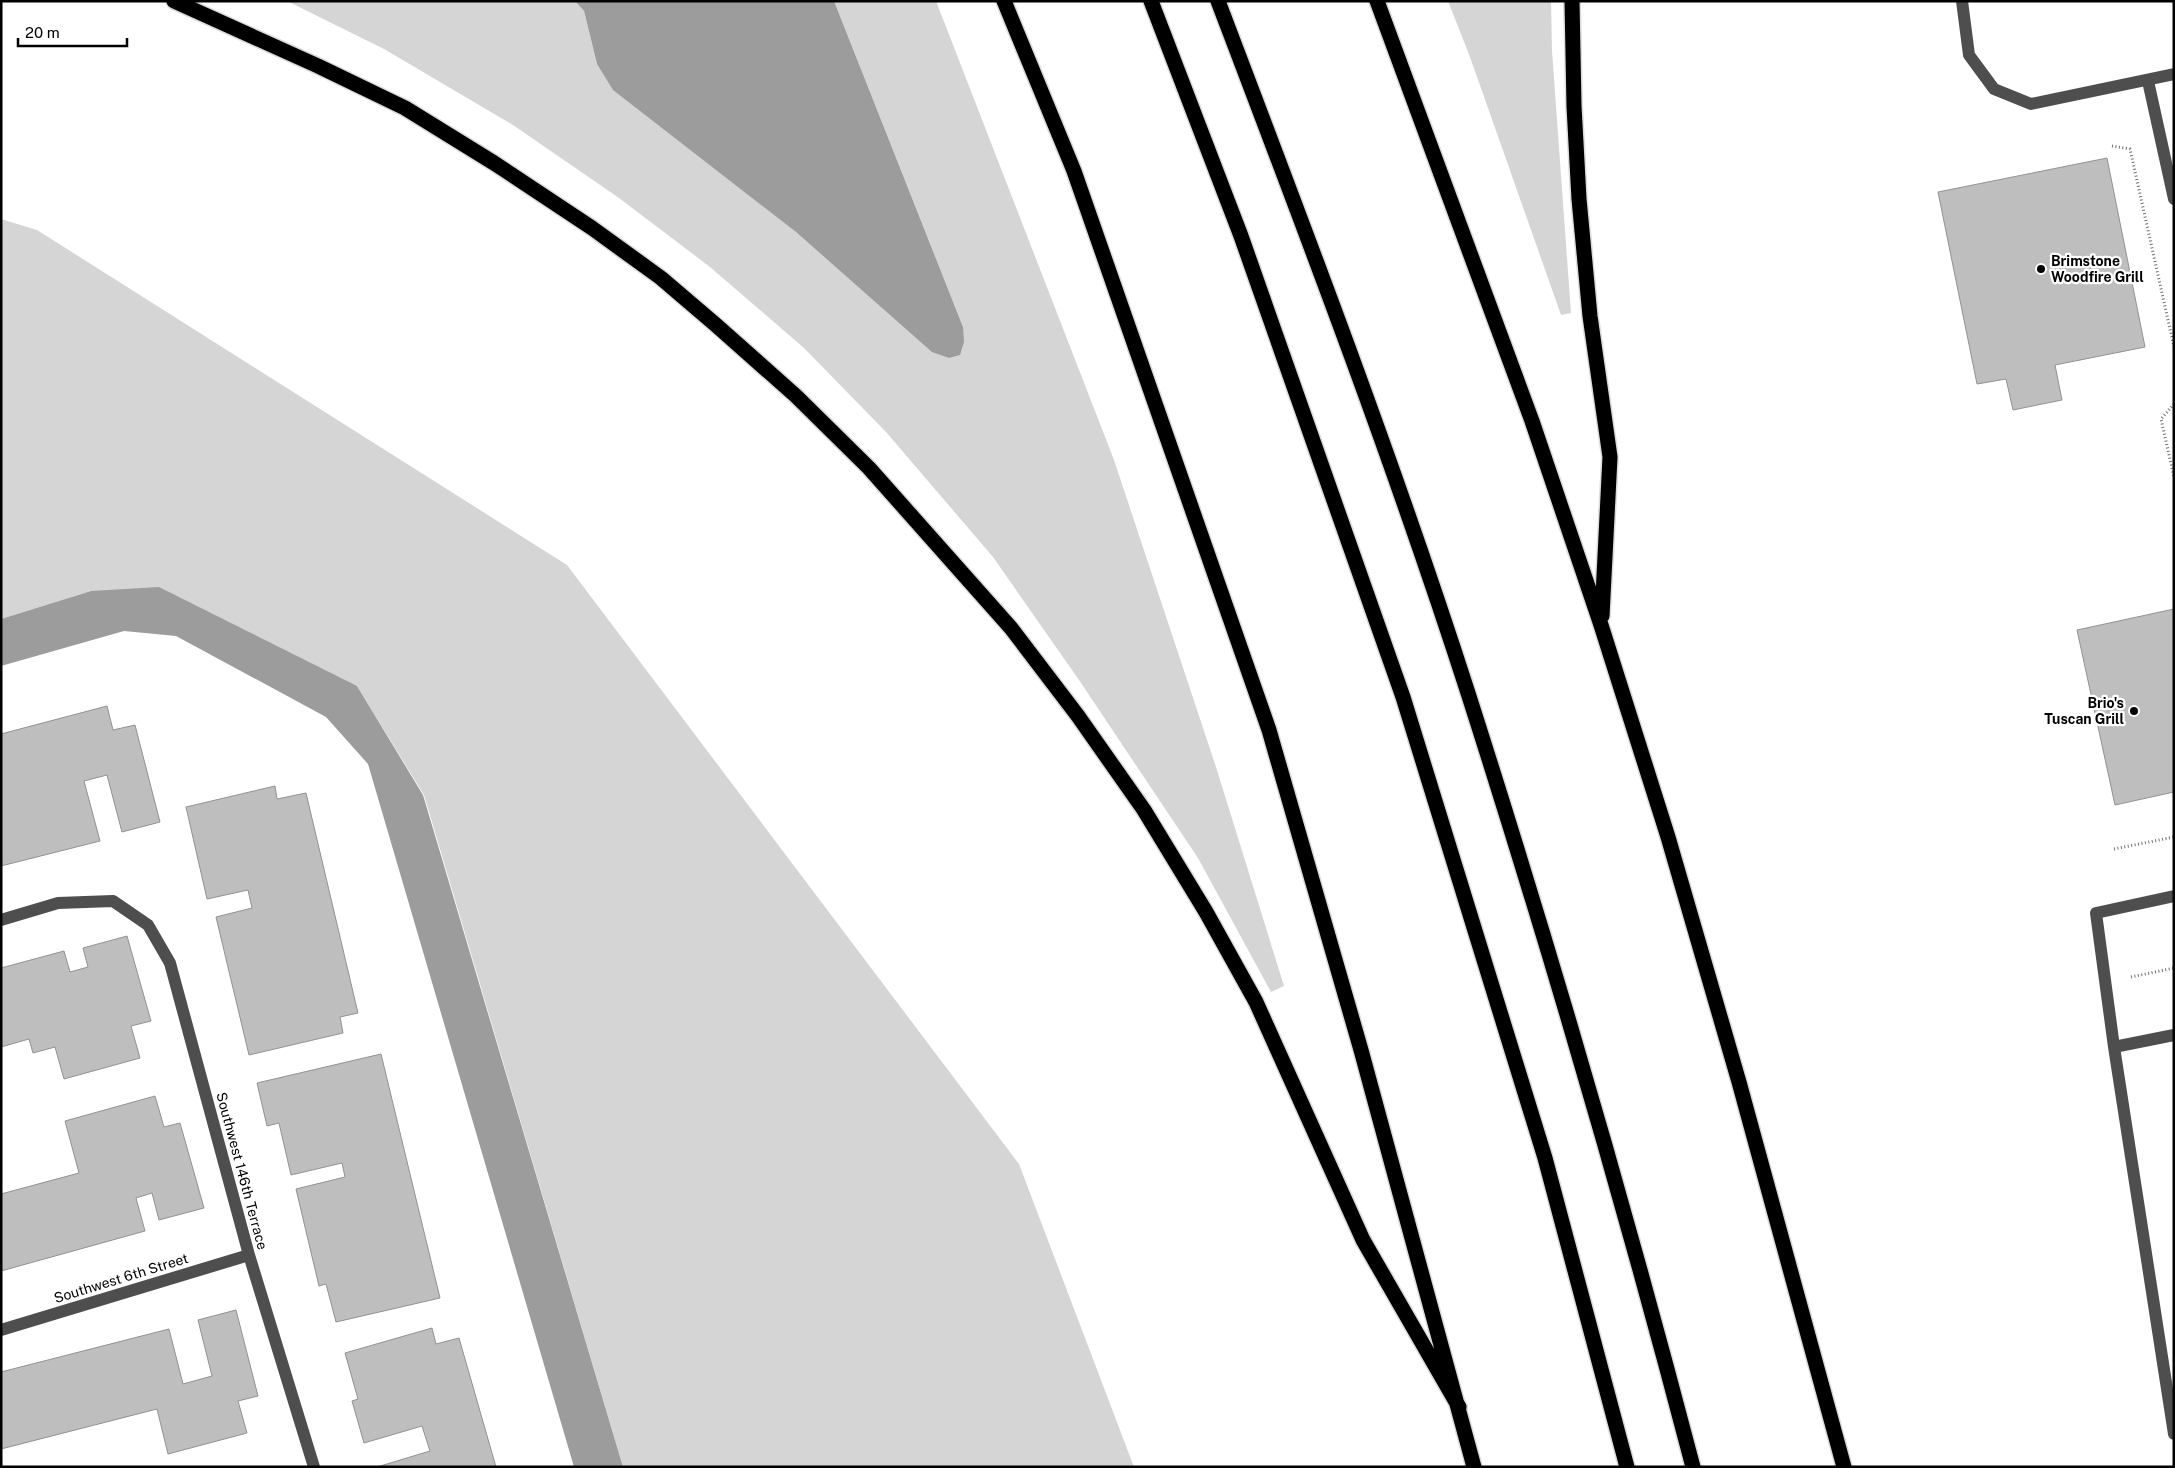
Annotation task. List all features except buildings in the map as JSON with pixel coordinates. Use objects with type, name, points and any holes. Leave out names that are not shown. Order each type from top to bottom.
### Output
[{"type":"highway","points":[[174,1],[318,66],[405,108],[494,163],[592,228],[661,278],[716,325],[796,396],[869,468],[1011,628],[1078,716],[1144,810],[1206,912],[1256,1002],[1363,1240],[1459,1407]]},
{"type":"highway","points":[[1004,1],[1074,171],[1269,730],[1362,1050],[1474,1467]]},
{"type":"highway","points":[[1151,1],[1241,236],[1403,697],[1545,1158],[1627,1467]]},
{"type":"highway","points":[[1218,1],[1374,420],[1467,690],[1601,1130],[1692,1467]]},
{"type":"highway","points":[[1377,1],[1532,421],[1601,626],[1668,837],[1740,1082],[1844,1467]]},
{"type":"highway","points":[[1572,1],[1574,106],[1579,199],[1590,316],[1610,457],[1601,626]]},
{"type":"street","points":[[1962,1],[1969,56],[1994,89],[2031,104],[2148,81],[2174,74]]},
{"type":"street","points":[[2148,81],[2174,200]]},
{"type":"street","points":[[2174,896],[2096,913],[2114,1047],[2174,1434]]},
{"type":"street","name":"Southwest 146th Terrace","points":[[1,920],[58,903],[114,901],[148,925],[170,963],[249,1255],[314,1467]]},
{"type":"street","points":[[2114,1047],[2174,1035]]},
{"type":"street","name":"Southwest 6th Street","points":[[1,1330],[249,1255]]},
{"type":"path","points":[[2112,146],[2130,150],[2174,347]]},
{"type":"path","points":[[2174,404],[2161,419],[2174,477]]},
{"type":"path","points":[[2114,849],[2174,837]]},
{"type":"path","points":[[2106,982],[2174,968]]},
{"type":"shaded area","points":[[287,1],[575,1],[584,11],[597,64],[796,232],[932,351],[949,358],[963,327],[834,1],[936,1],[1114,460],[1216,767],[1284,986],[1271,992],[1198,858],[1079,680],[993,557],[886,432],[804,348],[710,267],[619,198],[513,125],[384,49]]},
{"type":"shaded area","points":[[575,1],[834,1],[963,327],[964,342],[960,355],[949,358],[932,352],[796,232],[613,90],[597,64],[584,11]]},
{"type":"shaded area","points":[[1448,1],[1551,1],[1552,51],[1571,313],[1561,315],[1470,57]]},
{"type":"shaded area","points":[[1,219],[37,230],[567,565],[1019,1164],[1134,1467],[623,1467],[424,795],[357,686],[91,591],[1,619]]},
{"type":"shaded area","points":[[159,587],[357,686],[423,795],[623,1467],[574,1467],[368,764],[326,717],[176,636],[124,631],[1,666],[1,619],[91,591]]},
{"type":"place","name":"Brimstone Woodfire Grill","points":[[2041,269]]},
{"type":"place","name":"Brio's Tuscan Grill","points":[[2134,711]]}]
